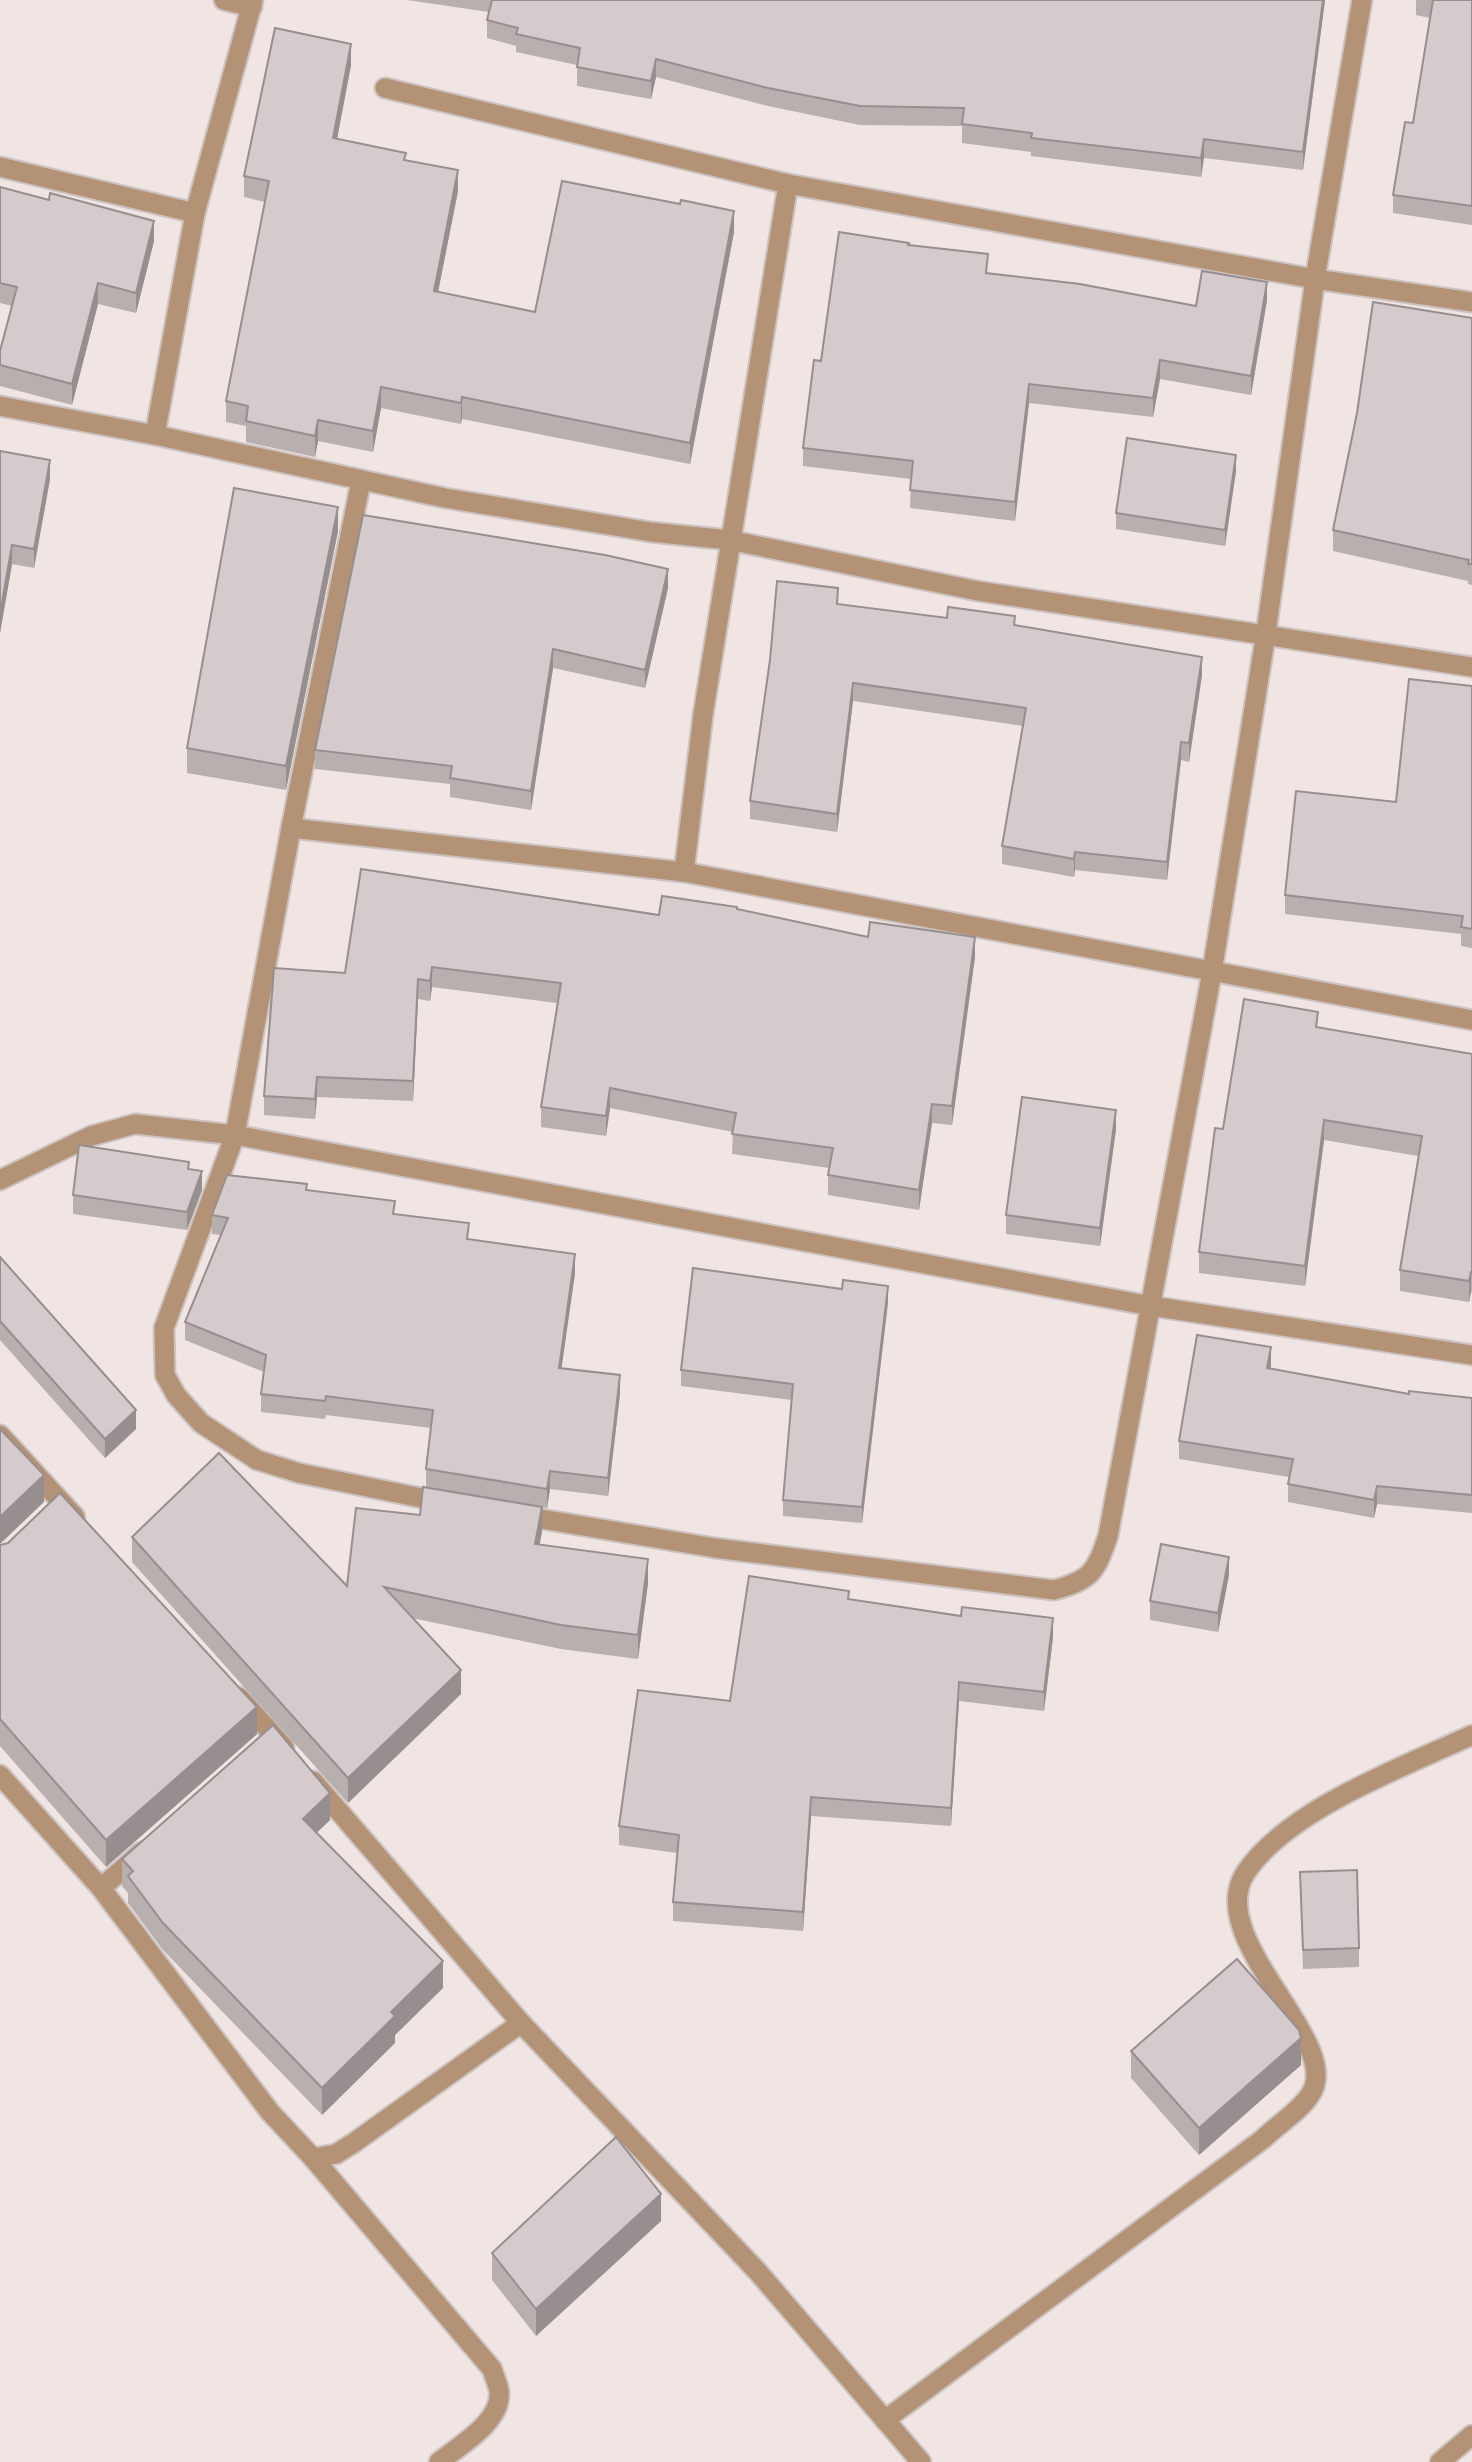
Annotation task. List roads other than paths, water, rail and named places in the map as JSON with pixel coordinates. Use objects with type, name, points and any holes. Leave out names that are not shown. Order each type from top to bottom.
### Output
[{"type":"street","points":[[155,435],[195,214],[252,4],[224,0]]},
{"type":"street","points":[[498,1512],[715,1548],[1054,1590],[1082,1583],[1098,1566],[1108,1536],[1212,972],[1266,633],[1315,279],[1362,0]]},
{"type":"street","points":[[385,88],[788,184],[1315,279],[1472,302]]},
{"type":"street","points":[[0,167],[195,214]]},
{"type":"street","points":[[684,872],[703,715],[729,540],[788,184]]},
{"type":"street","points":[[0,406],[155,435],[360,481],[623,527],[729,540],[978,591],[1266,633],[1472,667]]},
{"type":"street","points":[[360,481],[291,828],[235,1135],[164,1328],[165,1374],[176,1395],[201,1423],[257,1460],[365,1488],[471,1507]]},
{"type":"street","points":[[291,828],[684,872],[1472,1020]]},
{"type":"street","points":[[0,1180],[91,1136],[135,1124],[235,1135],[1151,1306],[1472,1355]]},
{"type":"street","points":[[0,1435],[90,1533]]},
{"type":"street","points":[[44,1519],[62,1502]]},
{"type":"street","points":[[228,1684],[268,1739],[521,2024],[758,2272],[921,2462]]},
{"type":"street","points":[[885,2420],[1263,2139],[1311,2094],[1315,2076],[1310,2045],[1242,1930],[1236,1908],[1244,1874],[1280,1834],[1337,1800],[1472,1735]]},
{"type":"street","points":[[0,1775],[100,1888],[270,2112],[313,2158],[492,2369],[500,2392],[495,2411],[484,2425],[439,2462]]},
{"type":"street","points":[[100,1888],[151,1843]]},
{"type":"street","points":[[313,2158],[336,2154],[355,2142],[521,2024]]},
{"type":"street","points":[[1440,2462],[1472,2435]]}]
